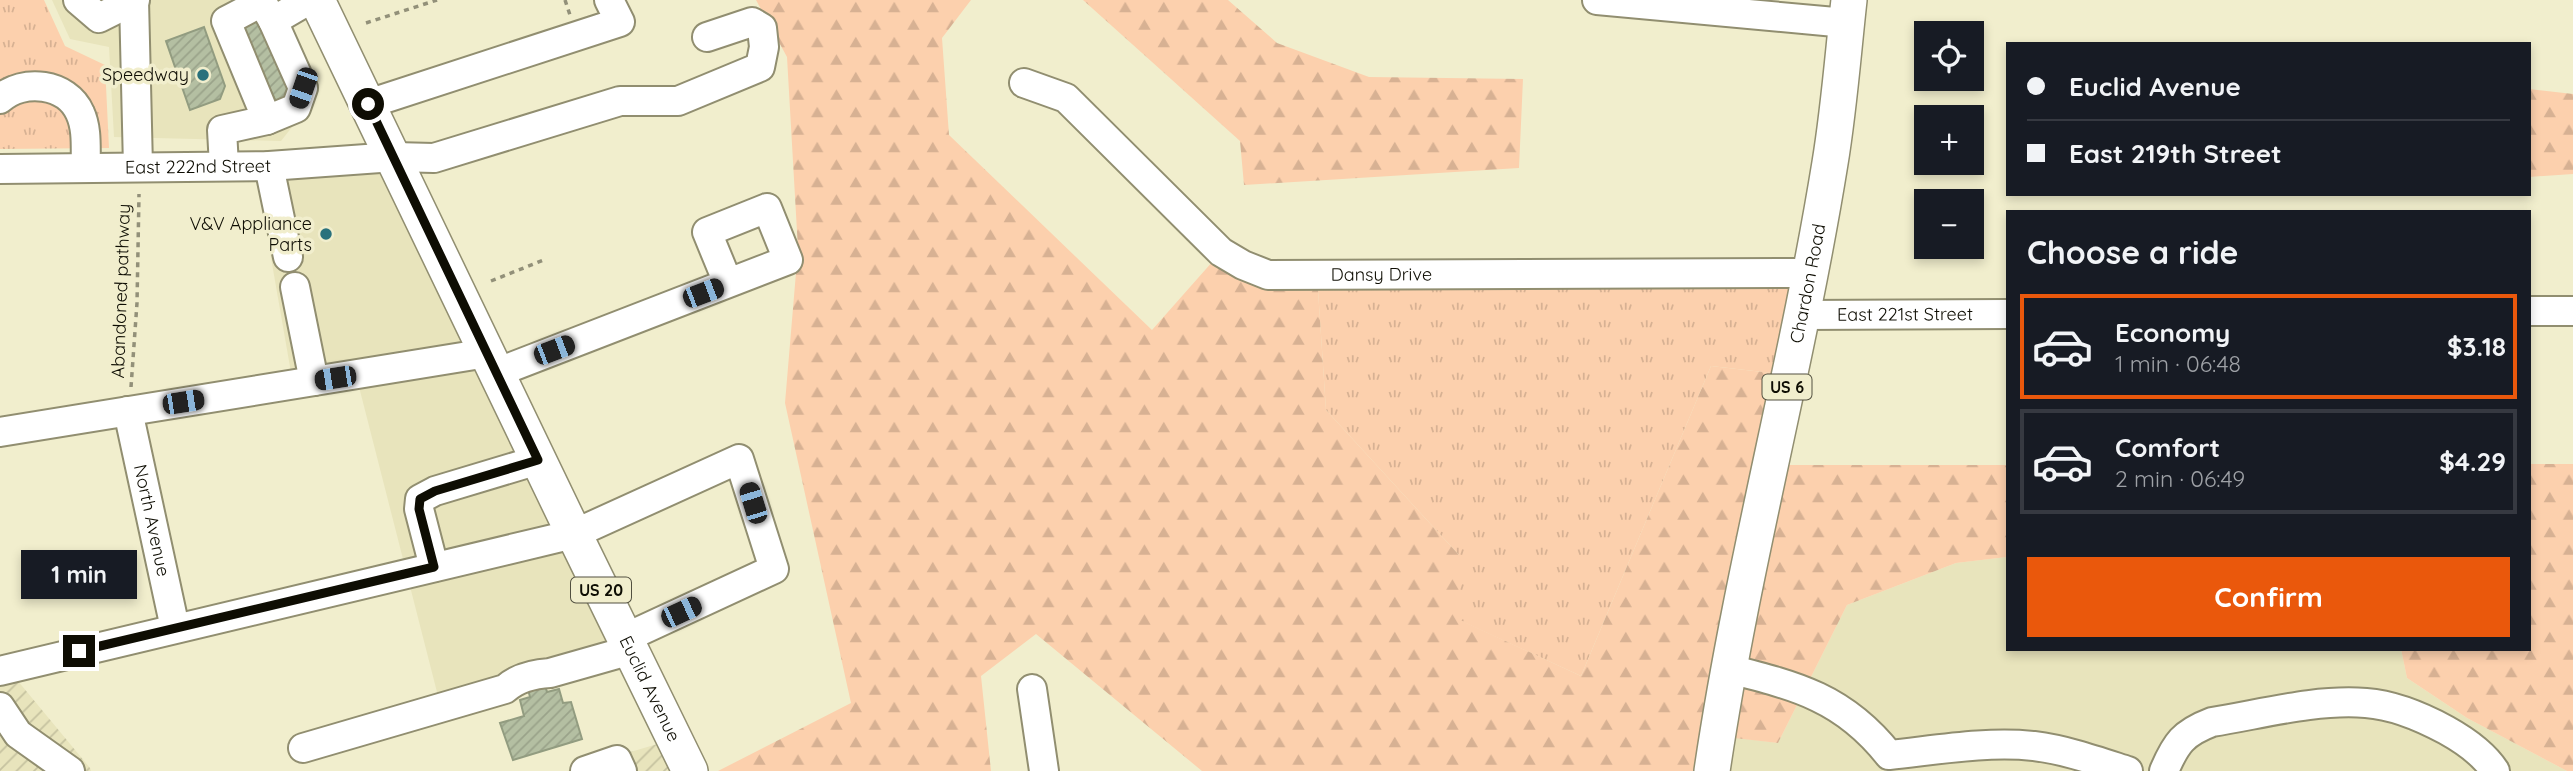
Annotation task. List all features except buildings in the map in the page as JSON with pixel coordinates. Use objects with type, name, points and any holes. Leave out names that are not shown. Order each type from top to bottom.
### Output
[{"type":"main road","name":"Euclid Avenue","points":[[317,0],[690,771]]},
{"type":"main road","name":"Chardon Road","points":[[1712,771],[1729,669],[1830,162],[1847,12]]},
{"type":"street","points":[[78,0],[99,18],[134,0],[138,181]]},
{"type":"street","points":[[273,21],[309,0]]},
{"type":"street","points":[[368,104],[620,22],[609,0]]},
{"type":"street","points":[[1597,0],[1847,12]]},
{"type":"street","points":[[224,166],[222,130],[267,120],[296,108],[303,88],[262,2],[226,21],[267,120]]},
{"type":"street","name":"East 222nd Street","points":[[0,169],[86,168],[138,181],[224,166],[270,166],[394,157],[434,158],[620,101],[678,101],[760,67],[764,47],[762,28],[752,22],[707,37]]},
{"type":"street","name":"Dansy Drive","points":[[1024,83],[1066,98],[1221,252],[1268,275],[1810,273]]},
{"type":"street","points":[[0,99],[17,88],[35,86],[52,89],[68,97],[80,112],[85,130],[86,168]]},
{"type":"street","points":[[270,166],[288,257]]},
{"type":"street","points":[[0,432],[129,400],[492,363],[728,283]]},
{"type":"street","points":[[295,287],[314,381]]},
{"type":"street","points":[[2531,311],[2573,311]]},
{"type":"street","name":"East 221st Street","points":[[1801,316],[2006,314]]},
{"type":"street","name":"North Avenue","points":[[129,400],[175,628]]},
{"type":"street","points":[[0,671],[574,534],[740,459],[774,569],[628,644],[550,673],[513,682],[505,689],[303,748]]},
{"type":"street","points":[[434,567],[419,509],[420,499],[435,491],[538,460]]},
{"type":"street","points":[[1729,669],[1792,685],[1831,703],[1859,723],[1894,763],[1996,744],[2036,746],[2074,754],[2128,771]]},
{"type":"street","points":[[1032,688],[1044,771]]},
{"type":"street","points":[[2164,771],[2181,739],[2194,729],[2212,722],[2339,703],[2367,703],[2393,708],[2427,720],[2458,736],[2477,751],[2495,771]]},
{"type":"street","points":[[0,707],[18,734],[70,771]]},
{"type":"street","points":[[585,771],[617,760],[622,771]]},
{"type":"path","points":[[366,23],[437,0]]},
{"type":"path","name":"Abandoned pathway","points":[[129,400],[137,303],[138,181]]},
{"type":"path","points":[[491,281],[546,259]]},
{"type":"shaded area","points":[[52,0],[267,0],[311,103],[281,141],[114,137],[109,47],[70,39]]},
{"type":"shaded area","points":[[394,157],[631,650],[438,696],[356,375],[293,384],[255,166]]},
{"type":"shaded area","points":[[2006,557],[2006,651],[2401,651],[2407,678],[2467,718],[2567,771],[1712,771],[1717,735],[1778,743],[1847,605],[1956,563]]},
{"type":"shaded area","points":[[8,669],[91,771],[0,771],[0,671]]},
{"type":"shaded area","points":[[674,739],[690,771],[567,771]]},
{"type":"green space","points":[[0,0],[44,0],[65,46],[105,65],[109,148],[0,149]]},
{"type":"green space","points":[[756,0],[971,0],[942,38],[949,135],[1152,330],[1221,252],[1317,275],[1326,410],[1459,555],[1460,620],[1581,676],[1711,366],[1789,375],[1772,465],[2006,465],[2006,557],[1956,563],[1847,605],[1778,743],[1717,736],[1712,771],[1202,771],[1036,634],[981,676],[991,771],[718,771],[851,703],[785,403],[798,249],[787,57]]},
{"type":"green space","points":[[1083,0],[1228,0],[1277,43],[1369,77],[1523,79],[1519,168],[1244,185],[1240,141]]},
{"type":"green space","points":[[2531,89],[2573,94],[2573,174],[2531,177]]},
{"type":"green space","points":[[1810,273],[1789,375],[1711,366],[1581,676],[1459,620],[1459,555],[1326,410],[1317,275]]},
{"type":"green space","points":[[2531,464],[2573,464],[2573,771],[2567,771],[2467,718],[2407,678],[2401,651],[2531,651]]},
{"type":"place","name":"Speedway","points":[[203,75]]},
{"type":"place","name":"V&V Appliance Parts","points":[[326,234]]},
{"type":"route","points":[[79,651],[434,567],[419,509],[420,499],[435,491],[538,460],[368,104]]}]
